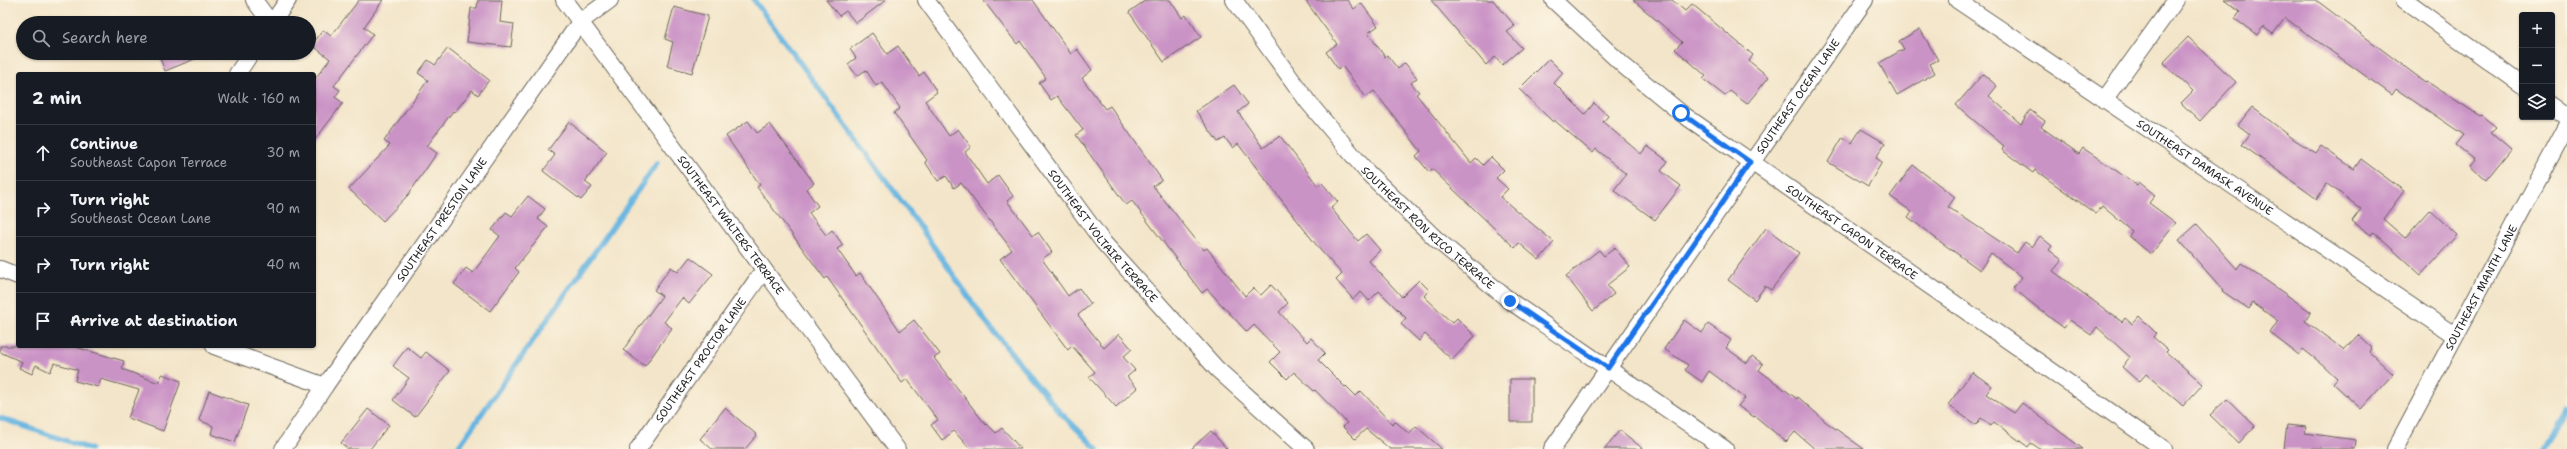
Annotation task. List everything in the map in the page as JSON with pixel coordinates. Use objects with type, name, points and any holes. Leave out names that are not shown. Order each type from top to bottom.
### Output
[{"type":"street","points":[[254,0],[266,16]]},
{"type":"street","points":[[276,16],[288,0]]},
{"type":"street","name":"SOUTHEAST WALTERS TERRACE","points":[[564,0],[763,271],[897,449]]},
{"type":"street","name":"SOUTHEAST PRESTON LANE","points":[[284,449],[325,386],[580,22],[610,0]]},
{"type":"street","name":"SOUTHEAST VOLTAIR TERRACE","points":[[926,0],[1103,242],[1216,369],[1306,449]]},
{"type":"street","name":"SOUTHEAST RON RICO TERRACE","points":[[1234,0],[1308,102],[1367,172],[1436,239],[1510,301],[1725,449]]},
{"type":"street","name":"SOUTHEAST CAPON TERRACE","points":[[1553,0],[1624,66],[1681,113],[2164,449]]},
{"type":"street","name":"SOUTHEAST OCEAN LANE","points":[[1552,449],[1750,162],[1865,0]]},
{"type":"street","name":"SOUTHEAST DAMASK AVENUE","points":[[1957,0],[2454,335]]},
{"type":"street","points":[[2104,100],[2176,0]]},
{"type":"street","points":[[2404,0],[2521,84]]},
{"type":"street","points":[[238,72],[246,60]]},
{"type":"street","points":[[2555,108],[2567,117]]},
{"type":"street","name":"SOUTHEAST MANTH LANE","points":[[2395,449],[2454,335],[2567,126]]},
{"type":"street","points":[[0,269],[16,275]]},
{"type":"street","name":"SOUTHEAST PROCTOR LANE","points":[[638,449],[763,271]]},
{"type":"street","points":[[220,348],[325,386]]},
{"type":"building","points":[[359,0],[383,0],[364,27],[373,34],[334,86],[340,90],[335,97],[343,103],[316,138],[316,77],[330,59],[316,48],[316,40],[323,30],[331,36]]},
{"type":"building","points":[[478,0],[502,0],[500,22],[514,24],[511,47],[467,42],[471,8],[477,8]]},
{"type":"building","points":[[826,0],[886,0],[856,23],[846,11],[839,16]]},
{"type":"building","points":[[983,0],[1033,0],[1071,54],[1077,49],[1092,70],[1082,78],[1105,109],[1110,106],[1162,180],[1153,186],[1204,250],[1207,248],[1245,296],[1253,288],[1261,295],[1271,285],[1288,303],[1279,312],[1307,342],[1311,338],[1325,353],[1318,360],[1345,387],[1346,386],[1356,396],[1361,391],[1392,424],[1395,421],[1409,434],[1416,426],[1442,449],[1390,449],[1366,429],[1355,439],[1343,427],[1347,423],[1315,390],[1314,391],[1294,372],[1287,379],[1270,362],[1280,352],[1254,325],[1247,332],[1207,289],[1202,293],[1132,201],[1126,205],[1076,135],[1083,130],[1057,96],[1051,100],[1039,83],[1046,78],[1020,41],[1017,44]]},
{"type":"building","points":[[1146,0],[1170,0],[1182,18],[1186,15],[1201,37],[1164,62],[1129,12]]},
{"type":"building","points":[[1305,0],[1347,0],[1354,9],[1361,3],[1378,26],[1368,33],[1385,57],[1387,55],[1398,69],[1405,63],[1417,78],[1411,83],[1419,92],[1416,94],[1471,163],[1476,158],[1483,165],[1491,157],[1504,170],[1496,178],[1508,189],[1500,197],[1554,242],[1539,260],[1519,243],[1515,248],[1432,169],[1429,172],[1416,156],[1421,151],[1374,91],[1366,97],[1342,66],[1338,69],[1326,52],[1337,44]]},
{"type":"building","points":[[1431,0],[1493,0],[1515,26],[1507,32],[1522,48],[1502,65],[1495,57],[1486,65]]},
{"type":"building","points":[[1633,0],[1672,0],[1685,11],[1692,4],[1753,55],[1749,61],[1769,77],[1747,104],[1730,91],[1725,96],[1703,79],[1706,76],[1675,49],[1682,42]]},
{"type":"building","points":[[2224,0],[2316,0],[2425,82],[2426,81],[2480,116],[2481,115],[2496,127],[2491,132],[2511,149],[2486,180],[2470,166],[2475,160],[2456,145],[2464,135],[2396,89],[2392,95],[2285,18],[2273,34],[2263,27],[2257,35],[2235,19],[2240,12]]},
{"type":"building","points":[[674,7],[708,16],[692,73],[667,66],[673,42],[665,39]]},
{"type":"building","points":[[1920,29],[1938,60],[1930,64],[1935,73],[1897,95],[1879,63],[1904,49],[1899,41]]},
{"type":"building","points":[[872,33],[887,54],[898,46],[919,76],[924,72],[937,92],[925,101],[949,136],[958,129],[971,147],[965,152],[987,184],[998,175],[1013,196],[1007,201],[1033,235],[1038,232],[1052,252],[1042,259],[1068,296],[1079,288],[1091,304],[1078,315],[1104,348],[1119,334],[1132,349],[1123,357],[1135,370],[1127,377],[1137,388],[1116,407],[1089,377],[1095,372],[1072,346],[1068,350],[1000,259],[1012,250],[961,183],[954,188],[946,176],[938,181],[925,162],[927,160],[894,113],[900,108],[882,82],[876,86],[866,70],[857,76],[848,64],[856,58],[850,49]]},
{"type":"building","points":[[2188,37],[2236,82],[2200,121],[2181,103],[2193,91],[2163,63]]},
{"type":"building","points":[[448,48],[489,80],[478,95],[472,90],[455,112],[453,111],[427,146],[437,153],[408,195],[383,221],[349,189],[390,145],[384,141],[428,80],[418,73],[428,60],[435,65]]},
{"type":"building","points":[[1549,59],[1563,73],[1554,83],[1585,114],[1594,103],[1608,116],[1603,122],[1641,154],[1647,146],[1668,161],[1661,171],[1681,186],[1655,220],[1614,190],[1626,174],[1596,149],[1593,153],[1554,120],[1553,122],[1519,89]]},
{"type":"building","points":[[161,60],[192,60],[165,71]]},
{"type":"building","points":[[1983,74],[1997,86],[1989,96],[2021,124],[2030,110],[2045,121],[2041,127],[2079,154],[2083,148],[2137,185],[2139,182],[2155,195],[2149,203],[2176,223],[2151,254],[2129,236],[2132,231],[2102,206],[2096,214],[2035,170],[2033,173],[2002,150],[2004,146],[1956,105]]},
{"type":"building","points":[[1234,85],[1248,104],[1238,112],[1263,148],[1280,136],[1318,186],[1322,183],[1338,202],[1331,208],[1358,241],[1366,234],[1380,250],[1369,261],[1402,297],[1419,280],[1429,290],[1424,296],[1452,323],[1457,318],[1475,336],[1452,360],[1425,334],[1419,341],[1401,324],[1406,318],[1379,291],[1369,301],[1361,292],[1353,299],[1336,280],[1342,274],[1321,251],[1238,144],[1233,148],[1225,138],[1218,142],[1196,111]]},
{"type":"building","points":[[2252,107],[2295,140],[2316,153],[2321,146],[2354,169],[2361,159],[2404,191],[2383,219],[2405,238],[2430,210],[2457,235],[2421,275],[2373,232],[2371,235],[2352,221],[2361,209],[2327,183],[2317,199],[2242,145],[2250,134],[2238,125]]},
{"type":"building","points":[[748,121],[757,133],[770,124],[814,183],[806,189],[818,206],[809,213],[826,235],[832,230],[843,245],[837,249],[856,276],[860,273],[900,331],[914,320],[940,354],[934,358],[986,425],[987,424],[996,433],[1002,428],[1021,449],[970,449],[954,431],[942,440],[931,425],[938,420],[907,379],[902,383],[827,277],[825,279],[757,187],[760,185],[726,136]]},
{"type":"building","points":[[569,122],[607,152],[585,182],[592,187],[581,200],[543,171],[555,155],[548,150]]},
{"type":"building","points":[[1861,129],[1885,143],[1876,158],[1882,162],[1868,186],[1828,162],[1843,137],[1852,143]]},
{"type":"building","points":[[1913,165],[1955,197],[1948,207],[2017,253],[2025,242],[2032,247],[2040,236],[2052,246],[2049,250],[2062,260],[2053,271],[2122,322],[2125,318],[2132,324],[2139,316],[2156,333],[2153,337],[2168,350],[2166,352],[2203,384],[2183,406],[2146,374],[2139,382],[2122,367],[2130,357],[2097,327],[2091,335],[2070,320],[2064,328],[2048,316],[2013,288],[2022,277],[1991,253],[1980,270],[1942,243],[1908,217],[1912,212],[1890,196]]},
{"type":"building","points":[[528,196],[545,209],[538,219],[548,227],[515,268],[519,272],[490,311],[454,284],[466,268],[473,273],[500,236],[492,230],[506,212],[512,216]]},
{"type":"building","points":[[2197,224],[2237,269],[2241,263],[2311,312],[2305,321],[2344,350],[2358,335],[2372,348],[2369,352],[2393,374],[2361,409],[2333,383],[2337,378],[2322,364],[2303,349],[2299,355],[2270,333],[2278,321],[2253,303],[2249,309],[2222,291],[2223,290],[2179,240]]},
{"type":"building","points":[[1766,228],[1799,253],[1771,290],[1765,286],[1755,300],[1728,280]]},
{"type":"building","points":[[1615,248],[1630,267],[1607,285],[1614,294],[1593,311],[1566,276],[1599,250],[1604,256]]},
{"type":"building","points":[[690,257],[713,274],[689,304],[682,298],[664,322],[672,328],[645,366],[623,350],[662,296],[654,290],[671,267],[678,272]]},
{"type":"building","points":[[1684,320],[1702,333],[1708,324],[1731,340],[1726,348],[1747,363],[1752,356],[1763,364],[1759,370],[1797,399],[1798,397],[1826,422],[1864,449],[1815,449],[1795,432],[1786,442],[1755,416],[1754,417],[1738,406],[1745,398],[1709,371],[1702,382],[1685,370],[1688,365],[1664,349]]},
{"type":"building","points":[[0,346],[16,346],[16,348],[79,348],[124,361],[122,369],[159,383],[162,374],[181,381],[163,431],[128,418],[139,390],[101,379],[98,387],[75,381],[78,370],[54,363],[50,372],[36,365],[32,374],[19,368],[22,362],[0,352]]},
{"type":"building","points":[[407,347],[421,358],[426,352],[450,371],[415,417],[393,400],[409,378],[393,366]]},
{"type":"building","points":[[1972,372],[1992,386],[1986,394],[2014,413],[2022,403],[2083,449],[2040,449],[2031,443],[2028,447],[1994,422],[1991,426],[1981,418],[1976,425],[1948,405]]},
{"type":"building","points":[[1510,379],[1532,379],[1532,422],[1510,422]]},
{"type":"building","points":[[209,391],[248,405],[235,442],[211,434],[213,426],[199,420]]},
{"type":"building","points":[[2227,399],[2255,426],[2239,443],[2210,415]]},
{"type":"building","points":[[725,408],[757,435],[745,449],[712,449],[700,439]]},
{"type":"building","points":[[368,409],[389,425],[370,449],[348,449],[341,443]]},
{"type":"building","points":[[2287,425],[2306,427],[2305,433],[2356,440],[2355,449],[2284,449]]},
{"type":"building","points":[[1620,430],[1643,449],[1604,449]]},
{"type":"building","points":[[1211,431],[1227,449],[1191,449]]},
{"type":"waterway","points":[[754,0],[918,224],[986,322],[1058,410],[1097,449]]},
{"type":"waterway","points":[[457,449],[657,163]]},
{"type":"waterway","points":[[2545,449],[2567,408]]},
{"type":"waterway","points":[[0,418],[90,449]]},
{"type":"route","points":[[1510,301],[1608,368],[1750,162],[1681,113]]}]
